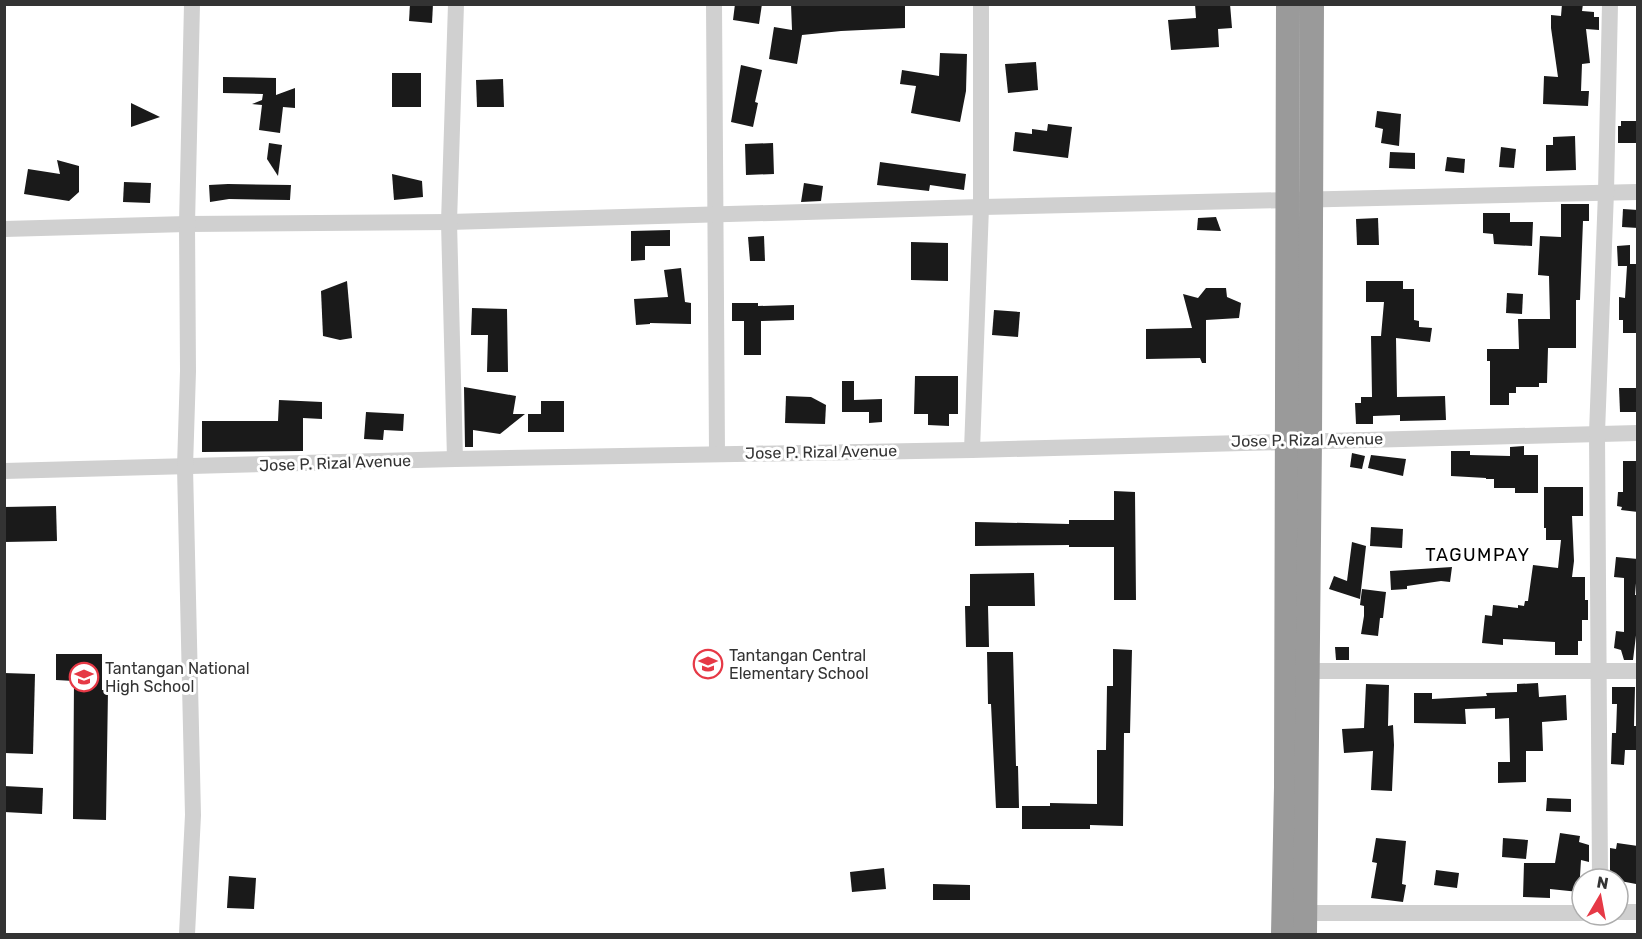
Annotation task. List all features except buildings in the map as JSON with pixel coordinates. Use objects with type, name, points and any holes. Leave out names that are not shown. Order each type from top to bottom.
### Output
[{"type":"highway","points":[[1288,4],[1300,200]]},
{"type":"highway","points":[[1294,924],[1286,786],[1297,671],[1300,200],[1312,4]]},
{"type":"street","points":[[187,934],[194,815],[185,467],[192,4]]},
{"type":"street","points":[[455,459],[449,222],[456,4]]},
{"type":"street","points":[[714,4],[717,453]]},
{"type":"street","points":[[972,450],[981,207],[981,4]]},
{"type":"street","points":[[1600,867],[1597,434],[1610,4]]},
{"type":"street","points":[[4,229],[187,224],[449,222],[1638,192]]},
{"type":"street","name":"Jose P. Rizal Avenue","points":[[4,471],[1638,433]]},
{"type":"street","points":[[1297,671],[1638,671]]},
{"type":"street","points":[[1294,924],[1570,914]]},
{"type":"place","name":"Tantangan Central Elementary School","points":[[708,664]]},
{"type":"place","name":"Tantangan National High School","points":[[84,677]]},
{"type":"district","name":"TAGUMPAY","points":[[1478,555]]}]
